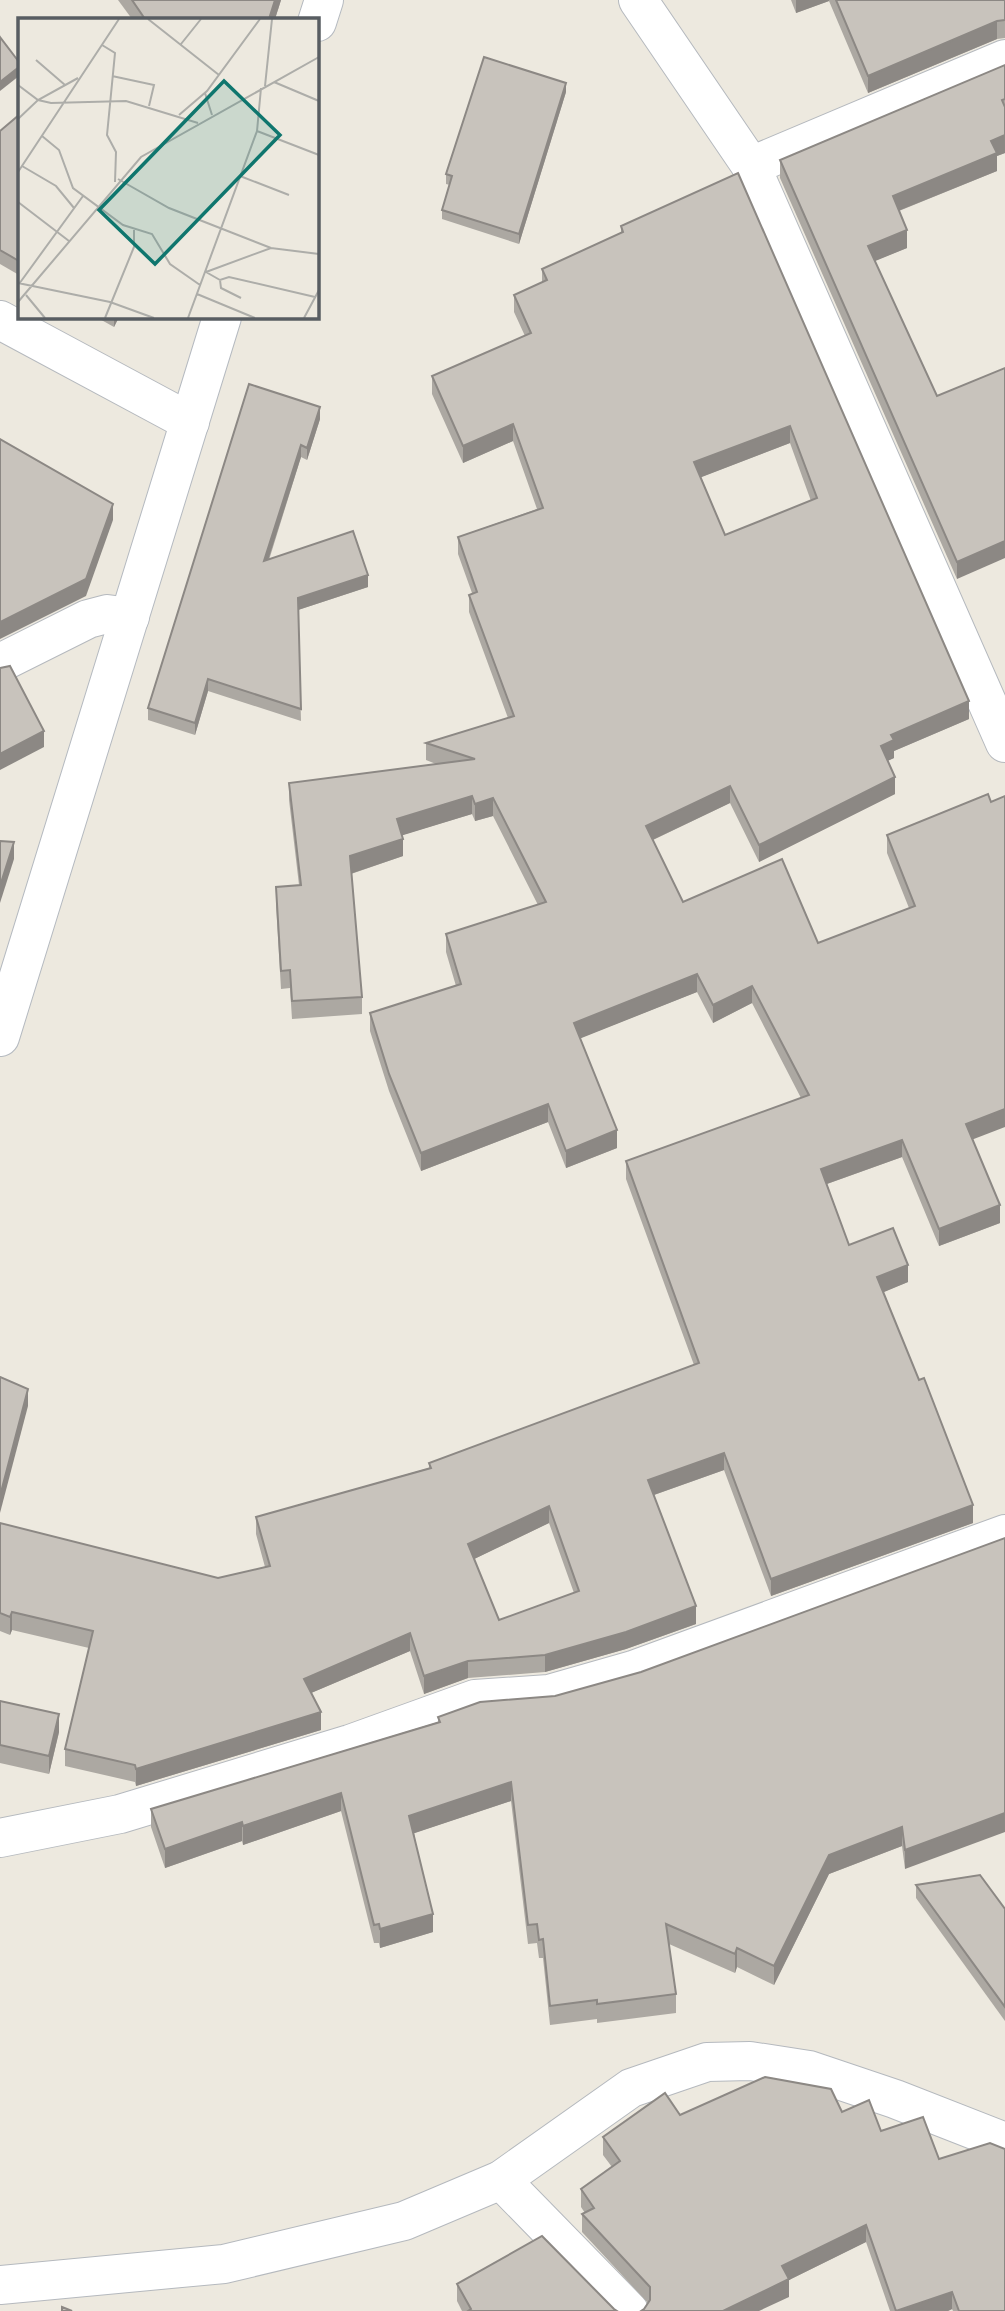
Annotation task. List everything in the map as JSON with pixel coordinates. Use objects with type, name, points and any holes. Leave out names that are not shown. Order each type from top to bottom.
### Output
[{"type":"street","points":[[318,19],[324,0]]},
{"type":"street","points":[[638,0],[751,166],[1004,738]]},
{"type":"street","points":[[751,166],[1005,59]]},
{"type":"street","points":[[0,1037],[222,318]]},
{"type":"street","points":[[0,320],[190,422]]},
{"type":"street","points":[[0,663],[88,619],[107,614],[130,618]]},
{"type":"street","points":[[0,1838],[120,1814],[350,1744],[475,1699],[549,1694],[633,1670],[1005,1534]]},
{"type":"street","points":[[0,2285],[224,2264],[404,2221],[500,2180],[631,2088],[707,2062],[750,2061],[809,2070],[895,2099],[1005,2142]]},
{"type":"street","points":[[500,2180],[629,2311]]},
{"type":"building","points":[[132,0],[275,0],[269,18],[144,18]]},
{"type":"building","points":[[836,0],[1005,0],[1005,20],[997,21],[868,76]]},
{"type":"building","points":[[0,37],[18,61],[18,68],[0,82]]},
{"type":"building","points":[[484,57],[566,83],[519,234],[442,210],[452,176],[446,174]]},
{"type":"building","points":[[1005,65],[1005,99],[1002,100],[1005,107],[1005,135],[991,141],[997,153],[893,196],[907,230],[868,246],[937,396],[1005,368],[1005,541],[957,562],[780,160]]},
{"type":"building","points":[[18,116],[18,260],[0,250],[0,131]]},
{"type":"building","points":[[738,173],[969,701],[891,735],[894,740],[881,746],[895,777],[759,845],[730,786],[646,826],[683,902],[782,859],[818,943],[915,906],[887,835],[988,794],[991,802],[1005,796],[1005,1109],[966,1124],[1000,1205],[939,1229],[902,1140],[821,1169],[849,1245],[893,1228],[908,1265],[877,1277],[919,1380],[924,1378],[973,1505],[771,1579],[724,1453],[648,1480],[696,1606],[626,1632],[545,1655],[468,1661],[424,1676],[410,1633],[304,1679],[321,1712],[136,1769],[135,1765],[65,1749],[93,1631],[12,1612],[10,1617],[0,1613],[0,1523],[218,1578],[270,1566],[256,1517],[431,1468],[429,1463],[699,1363],[626,1161],[809,1095],[752,986],[713,1005],[697,974],[574,1023],[617,1130],[566,1151],[548,1104],[421,1153],[389,1074],[370,1013],[461,984],[446,934],[546,902],[493,798],[475,804],[472,796],[397,819],[403,839],[350,856],[362,997],[292,1001],[290,970],[281,971],[276,887],[301,885],[289,783],[475,759],[426,743],[514,716],[469,595],[477,592],[458,537],[543,508],[513,424],[463,446],[432,376],[531,333],[514,295],[547,280],[542,269],[623,232],[621,226]],"holes":[[[790,426],[817,498],[725,535],[694,462]],[[549,1506],[579,1591],[499,1620],[468,1544]]]},
{"type":"building","points":[[249,384],[320,407],[307,448],[301,445],[264,561],[353,531],[368,575],[298,598],[301,709],[208,679],[195,723],[148,708]]},
{"type":"building","points":[[0,439],[113,504],[86,579],[0,622]]},
{"type":"building","points":[[10,666],[44,731],[0,754],[0,668]]},
{"type":"building","points":[[0,841],[14,842],[0,886]]},
{"type":"building","points":[[0,1377],[28,1389],[0,1496]]},
{"type":"building","points":[[1005,1538],[1005,1813],[905,1850],[902,1827],[829,1855],[774,1966],[737,1948],[735,1954],[666,1924],[676,1994],[597,2004],[597,2000],[550,2006],[543,1939],[539,1940],[537,1924],[528,1925],[511,1782],[409,1816],[433,1914],[380,1929],[379,1924],[374,1925],[341,1793],[243,1826],[242,1822],[165,1849],[151,1809],[440,1722],[438,1717],[480,1702],[555,1696],[641,1672]]},
{"type":"building","points":[[0,1701],[59,1714],[49,1756],[0,1745]]},
{"type":"building","points":[[980,1875],[1005,1909],[1005,2007],[916,1885]]},
{"type":"building","points":[[765,2077],[831,2089],[842,2112],[869,2100],[881,2131],[923,2117],[939,2159],[990,2143],[1005,2149],[1005,2311],[959,2311],[952,2292],[896,2311],[866,2225],[782,2266],[789,2279],[723,2311],[641,2311],[650,2300],[650,2287],[582,2214],[594,2208],[581,2189],[620,2161],[603,2137],[665,2093],[680,2115]]},
{"type":"building","points":[[542,2236],[617,2311],[468,2311],[471,2309],[457,2284]]}]
